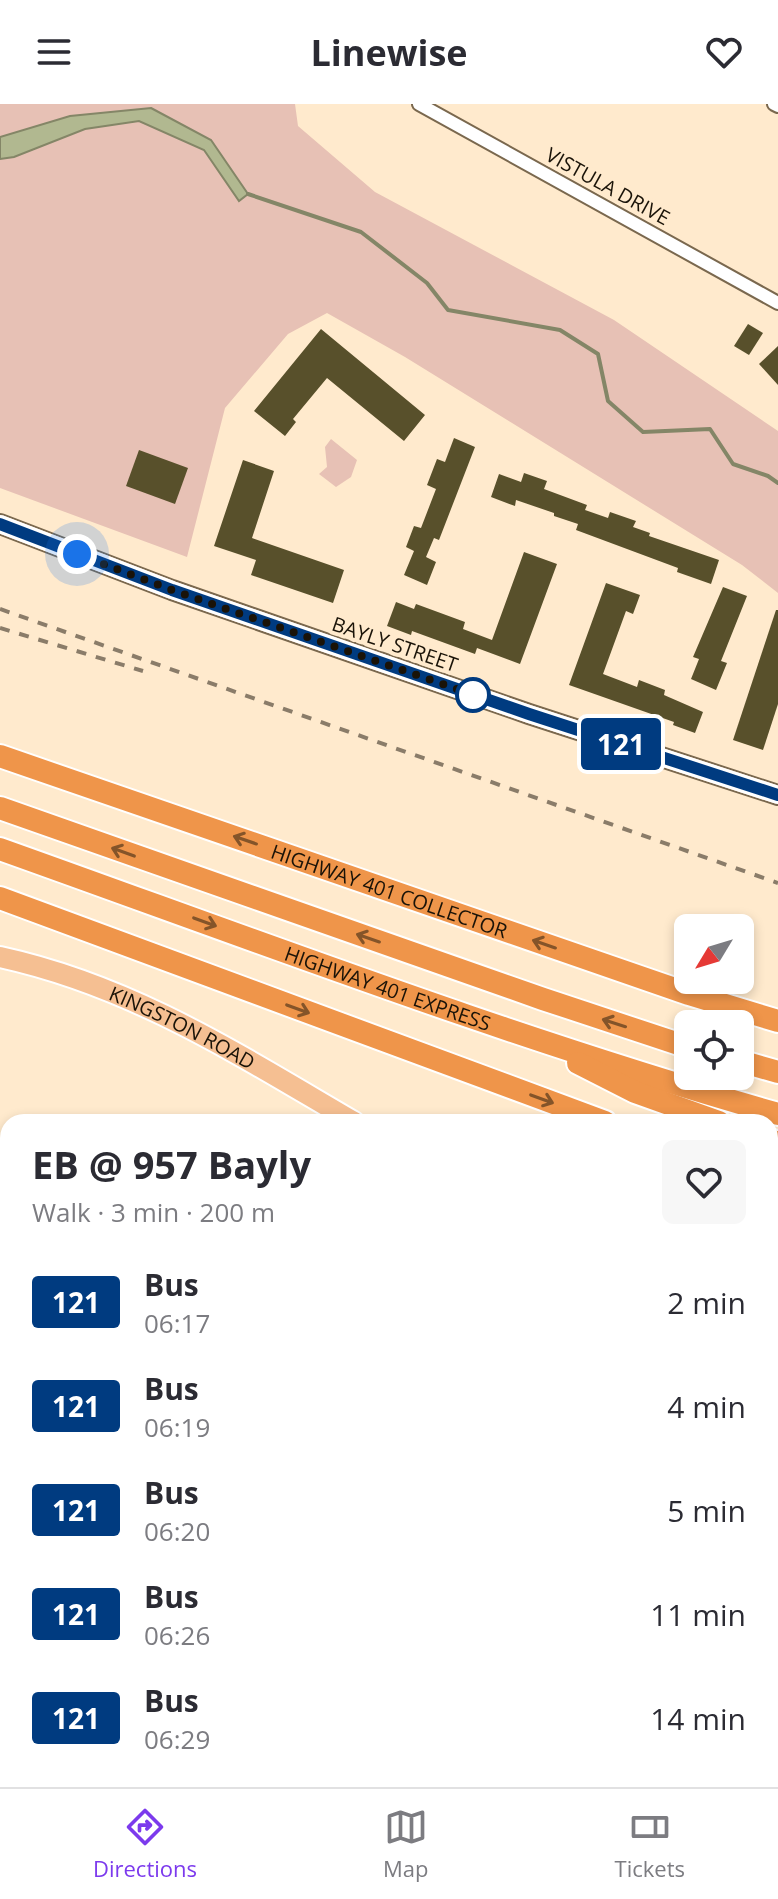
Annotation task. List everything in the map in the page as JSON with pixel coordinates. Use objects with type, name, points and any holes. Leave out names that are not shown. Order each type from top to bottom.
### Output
[{"type":"highway","name":"HIGHWAY 401 COLLECTOR","points":[[0,756],[689,994],[778,1021]]},
{"type":"highway","name":"HIGHWAY 401 EXPRESS","points":[[0,808],[674,1042]]},
{"type":"highway","name":"HIGHWAY 401 EXPRESS","points":[[0,849],[523,1035],[778,1114]]},
{"type":"highway","points":[[0,898],[583,1114]]},
{"type":"highway","points":[[523,1035],[635,1092],[697,1114]]},
{"type":"highway","points":[[754,1065],[778,1072]]},
{"type":"main road","name":"BAYLY STREET","points":[[0,524],[186,595],[501,705],[778,795]]},
{"type":"main road","name":"KINGSTON ROAD","points":[[0,957],[105,987],[149,1007],[192,1027],[340,1114]]},
{"type":"street","name":"VISTULA DRIVE","points":[[419,104],[778,303]]},
{"type":"shaded area","points":[[0,104],[295,104],[298,126],[375,192],[614,320],[778,431],[778,593],[742,565],[405,357],[327,313],[288,334],[225,408],[187,557],[0,488],[0,159],[15,157],[33,128],[0,137]]},
{"type":"shaded area","points":[[151,108],[211,140],[248,194],[239,201],[204,150],[139,121],[85,129],[14,157],[0,159],[0,137],[70,116]]},
{"type":"shaded area","points":[[331,439],[357,460],[351,477],[336,487],[319,474],[327,467],[325,447]]},
{"type":"building","points":[[748,324],[763,333],[749,355],[734,346]]},
{"type":"building","points":[[321,329],[425,415],[404,441],[327,378],[293,419],[296,422],[285,436],[254,411]]},
{"type":"building","points":[[778,346],[778,385],[759,364]]},
{"type":"building","points":[[454,438],[475,447],[439,540],[434,538],[426,557],[436,562],[427,585],[404,575],[414,551],[406,547],[414,526],[421,528],[436,489],[427,485],[437,459],[445,462]]},
{"type":"building","points":[[139,450],[188,468],[175,504],[126,486]]},
{"type":"building","points":[[243,460],[274,471],[252,538],[344,570],[333,603],[251,575],[256,560],[214,546]]},
{"type":"building","points":[[524,473],[547,481],[544,489],[587,505],[585,510],[608,518],[610,512],[636,521],[633,527],[650,533],[649,536],[719,560],[711,584],[677,572],[678,568],[576,530],[578,524],[554,516],[554,513],[516,500],[515,506],[491,497],[499,474],[521,482]]},
{"type":"building","points":[[524,552],[557,564],[520,664],[477,648],[475,654],[412,631],[411,635],[387,626],[396,602],[414,609],[416,604],[465,622],[463,629],[492,640]]},
{"type":"building","points":[[606,583],[640,595],[633,614],[626,611],[603,674],[637,687],[639,680],[665,690],[664,695],[703,712],[695,733],[673,725],[674,722],[569,685]]},
{"type":"building","points":[[723,587],[747,596],[721,661],[727,663],[716,690],[691,679],[699,659],[693,657]]},
{"type":"building","points":[[776,610],[778,704],[763,750],[733,740]]},
{"type":"waterway","points":[[248,194],[361,232],[427,283],[448,310],[560,330],[598,354],[608,401],[643,432],[710,429],[733,464],[768,476],[778,483]]},
{"type":"railway","points":[[0,609],[778,883]]},
{"type":"railway","points":[[0,628],[143,671]]},
{"type":"bus line","name":"121","points":[[0,524],[172,590],[529,714],[778,795]]},
{"type":"route","points":[[77,554],[477,696],[473,695]]}]
